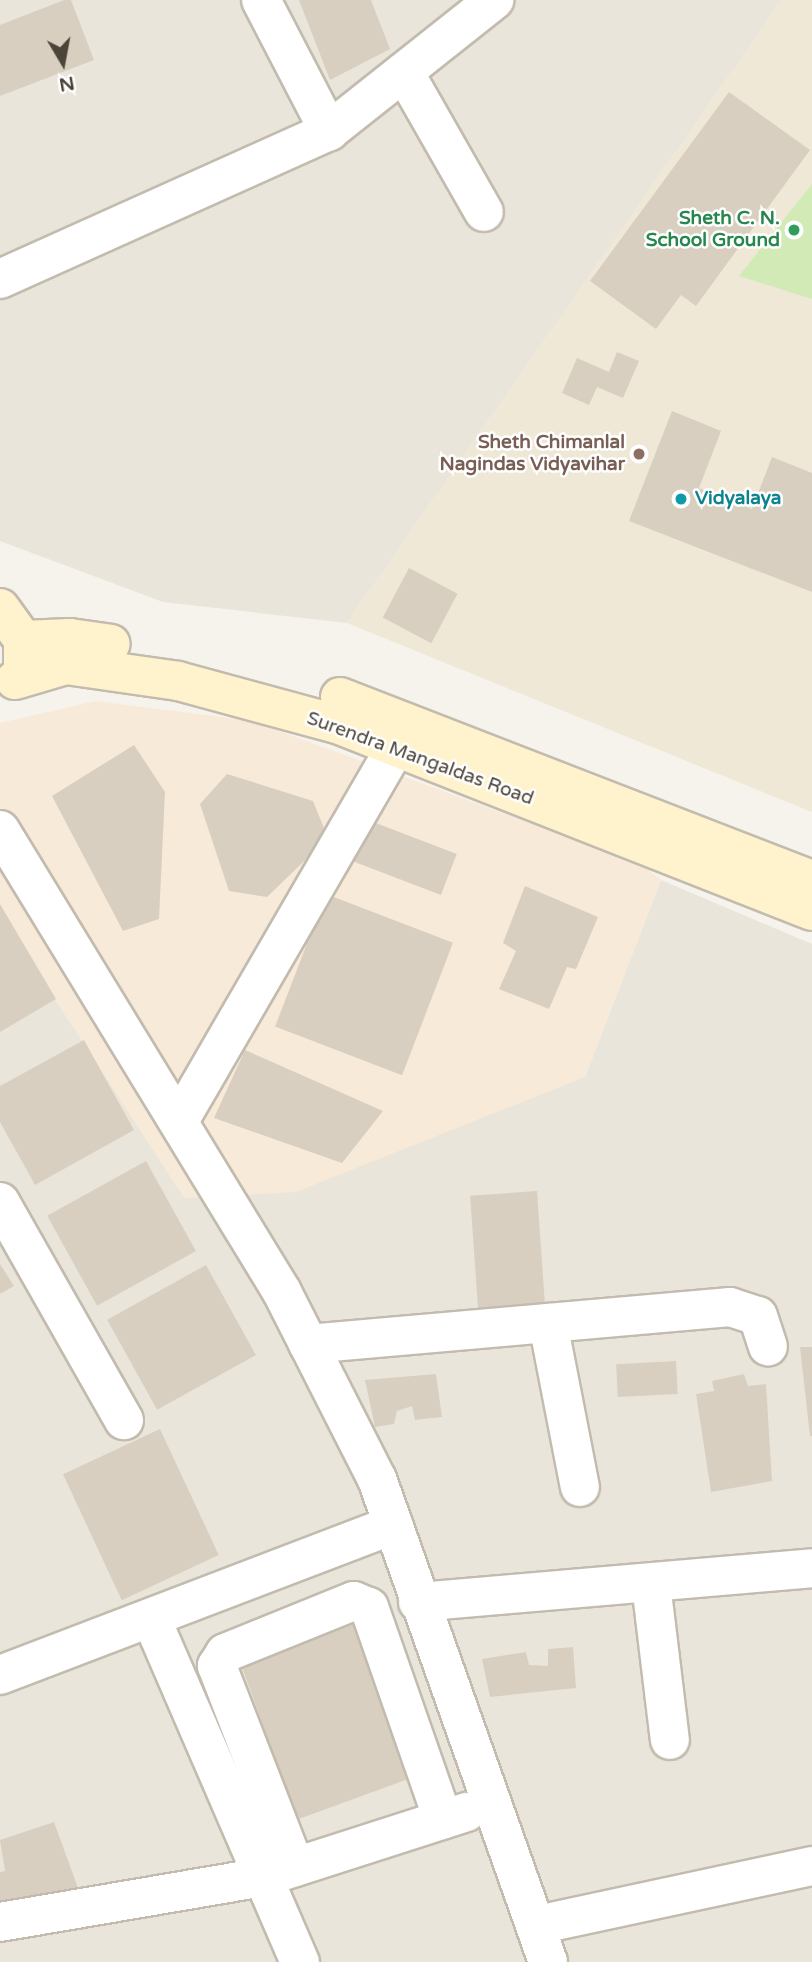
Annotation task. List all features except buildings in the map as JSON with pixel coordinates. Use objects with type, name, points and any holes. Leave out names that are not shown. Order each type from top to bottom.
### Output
[{"type":"main road","points":[[0,608],[23,640],[8,688]]},
{"type":"main road","name":"Surendra Mangaldas Road","points":[[23,640],[70,638],[183,655],[349,699],[812,880]]},
{"type":"main road","name":"Surendra Mangaldas Road","points":[[8,688],[66,664],[177,681],[340,725],[812,911]]},
{"type":"street","points":[[261,0],[329,131]]},
{"type":"street","points":[[0,279],[329,131],[494,0]]},
{"type":"street","points":[[404,72],[484,212]]},
{"type":"street","points":[[179,1121],[396,747]]},
{"type":"street","points":[[0,830],[179,1121],[308,1343],[377,1479],[418,1602],[490,1805],[537,1925],[548,1962]]},
{"type":"street","points":[[0,1202],[124,1420]]},
{"type":"street","points":[[308,1343],[730,1307],[758,1316],[768,1346]]},
{"type":"street","points":[[548,1323],[580,1487]]},
{"type":"street","points":[[0,1675],[393,1525]]},
{"type":"street","points":[[418,1602],[812,1568]]},
{"type":"street","points":[[651,1584],[670,1740]]},
{"type":"street","points":[[300,1962],[280,1872],[217,1666],[225,1653],[354,1601],[369,1607],[443,1820]]},
{"type":"street","points":[[151,1618],[280,1872]]},
{"type":"street","points":[[0,1922],[280,1872],[490,1805]]},
{"type":"street","points":[[537,1925],[812,1866]]},
{"type":"shaded area","points":[[0,0],[782,0],[347,623],[163,602],[0,541]]},
{"type":"shaded area","name":"Sheth Chimanlal Nagindas Vidyavihar","points":[[782,0],[812,0],[812,812],[347,623]]},
{"type":"shaded area","points":[[96,701],[252,721],[639,863],[661,880],[585,1077],[296,1192],[184,1198],[0,915],[0,723]]},
{"type":"shaded area","points":[[661,880],[812,944],[812,1962],[0,1962],[0,915],[56,999],[585,1077]]},
{"type":"green space","name":"Sheth C. N. School Ground","points":[[812,184],[812,299],[739,276]]},
{"type":"place","name":"Sheth C. N. School Ground","points":[[794,230]]},
{"type":"place","name":"Sheth Chimanlal Nagindas Vidyavihar","points":[[639,454]]},
{"type":"place","name":"Vidyalaya","points":[[681,499]]}]
